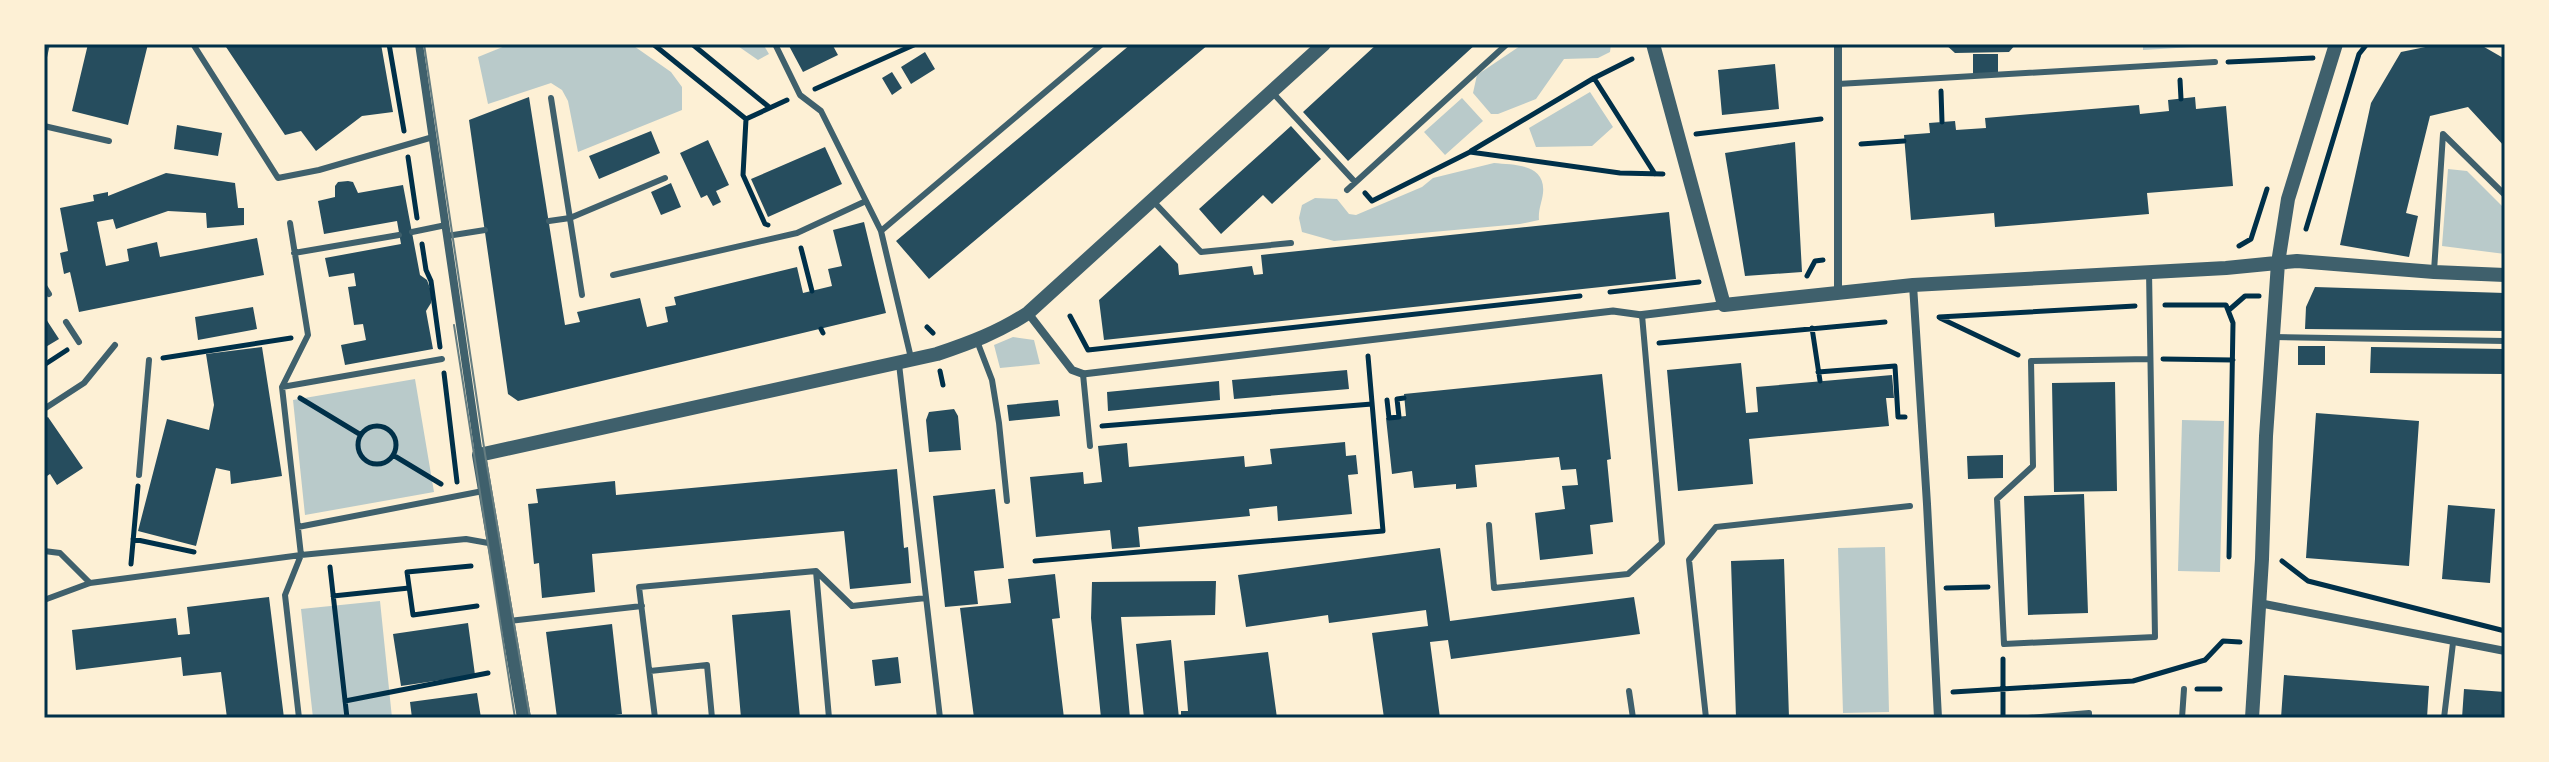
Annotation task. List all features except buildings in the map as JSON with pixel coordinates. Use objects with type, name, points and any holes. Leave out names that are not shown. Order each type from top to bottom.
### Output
[{"type":"street","points":[[419,44],[479,455],[524,718]]},
{"type":"street","points":[[479,455],[905,360],[977,341],[1002,329],[1028,313],[1324,44]]},
{"type":"street","points":[[1653,44],[1724,305]]},
{"type":"street","points":[[1838,44],[1838,291]]},
{"type":"street","points":[[2252,718],[2278,263],[2288,199],[2336,44]]},
{"type":"street","points":[[1028,313],[1072,370],[1083,374],[1613,311],[1642,315],[1913,285],[2297,261],[2505,275]]},
{"type":"street","points":[[1913,285],[1938,718]]},
{"type":"street","points":[[2259,603],[2505,651]]},
{"type":"lane","points":[[44,57],[47,44]]},
{"type":"lane","points":[[193,44],[278,178],[319,170],[433,137]]},
{"type":"lane","points":[[775,44],[800,95],[821,111],[881,231],[905,360],[940,718]]},
{"type":"lane","points":[[881,231],[1102,44]]},
{"type":"lane","points":[[1347,190],[1507,44]]},
{"type":"lane","points":[[1838,84],[2215,62]]},
{"type":"lane","points":[[1272,92],[1355,182]]},
{"type":"lane","points":[[551,98],[582,295]]},
{"type":"lane","points":[[44,126],[109,141]]},
{"type":"lane","points":[[2434,272],[2443,134],[2505,195]]},
{"type":"lane","points":[[549,221],[570,218],[665,178]]},
{"type":"lane","points":[[613,275],[797,233],[866,201]]},
{"type":"lane","points":[[1153,201],[1201,252],[1291,243]]},
{"type":"lane","points":[[290,223],[308,335],[282,387],[301,555],[285,595],[299,718]]},
{"type":"lane","points":[[416,232],[446,225]]},
{"type":"lane","points":[[447,236],[485,230]]},
{"type":"lane","points":[[294,253],[399,235]]},
{"type":"lane","points":[[2149,271],[2155,637],[2004,644],[1997,499],[2033,466],[2031,361],[2150,359]]},
{"type":"lane","points":[[44,286],[49,294]]},
{"type":"lane","points":[[1489,525],[1494,588],[1628,574],[1662,543],[1642,315]]},
{"type":"lane","points":[[66,322],[79,342]]},
{"type":"lane","points":[[2273,337],[2505,341]]},
{"type":"lane","points":[[977,341],[992,380],[1007,501]]},
{"type":"lane","points":[[44,409],[84,383],[115,345]]},
{"type":"lane","points":[[282,387],[442,359]]},
{"type":"lane","points":[[139,475],[149,360]]},
{"type":"lane","points":[[1083,374],[1090,446]]},
{"type":"lane","points":[[298,527],[485,490]]},
{"type":"lane","points":[[1706,718],[1689,560],[1716,527],[1910,506]]},
{"type":"lane","points":[[44,600],[90,583],[301,555],[466,539],[494,544]]},
{"type":"lane","points":[[44,551],[60,553],[90,583]]},
{"type":"lane","points":[[655,718],[639,587],[816,571],[852,606],[926,598]]},
{"type":"lane","points":[[816,571],[829,718]]},
{"type":"lane","points":[[509,621],[642,606]]},
{"type":"lane","points":[[2444,718],[2453,643]]},
{"type":"lane","points":[[650,671],[707,665],[712,718]]},
{"type":"lane","points":[[2182,718],[2184,689]]},
{"type":"lane","points":[[1629,691],[1633,718]]},
{"type":"lane","points":[[2028,718],[2089,713],[2089,718]]},
{"type":"path","points":[[389,44],[406,144],[416,232],[431,281],[459,495]]},
{"type":"path","points":[[653,44],[746,119]]},
{"type":"path","points":[[692,44],[769,107]]},
{"type":"path","points":[[746,119],[916,44]]},
{"type":"path","points":[[2297,261],[2359,54],[2367,44]]},
{"type":"path","points":[[2215,62],[2313,58]]},
{"type":"path","points":[[1355,182],[1372,201],[1470,152],[1594,78],[1632,59]]},
{"type":"path","points":[[1594,78],[1655,174]]},
{"type":"path","points":[[1941,79],[1942,122]]},
{"type":"path","points":[[1678,136],[1838,116]]},
{"type":"path","points":[[746,119],[743,175],[765,224],[797,233],[812,291]]},
{"type":"path","points":[[1861,144],[1904,141]]},
{"type":"path","points":[[1470,152],[1620,173],[1663,174]]},
{"type":"path","points":[[1796,277],[1809,276],[1815,261],[1824,260]]},
{"type":"path","points":[[1604,293],[1700,282]]},
{"type":"path","points":[[1070,316],[1088,350],[1588,295]]},
{"type":"path","points":[[1939,317],[2031,361]]},
{"type":"path","points":[[1644,345],[1885,322]]},
{"type":"path","points":[[927,327],[933,333]]},
{"type":"path","points":[[1812,328],[1820,381]]},
{"type":"path","points":[[149,360],[308,335]]},
{"type":"path","points":[[1035,561],[1383,531],[1366,339]]},
{"type":"path","points":[[44,365],[79,342]]},
{"type":"path","points":[[2150,359],[2233,360]]},
{"type":"path","points":[[1818,372],[1895,366],[1898,417],[1905,417]]},
{"type":"path","points":[[940,371],[943,385]]},
{"type":"path","points":[[282,387],[361,435]]},
{"type":"path","points":[[1387,400],[1389,418],[1399,417],[1397,399],[1404,398]]},
{"type":"path","points":[[1089,427],[1372,404]]},
{"type":"path","points":[[368,428],[385,428],[392,433],[395,441],[393,455],[385,462],[369,462],[359,450],[361,435],[368,428]]},
{"type":"path","points":[[393,455],[459,495]]},
{"type":"path","points":[[129,577],[139,475]]},
{"type":"path","points":[[133,539],[195,552]]},
{"type":"path","points":[[328,554],[347,718]]},
{"type":"path","points":[[471,566],[407,572],[413,615],[477,606]]},
{"type":"path","points":[[2308,581],[2505,631]]},
{"type":"path","points":[[1931,589],[2001,586]]},
{"type":"path","points":[[333,596],[409,588]]},
{"type":"path","points":[[1936,693],[2133,681],[2205,660],[2223,641],[2246,642]]},
{"type":"path","points":[[2003,718],[2004,644]]},
{"type":"path","points":[[345,701],[488,673]]},
{"type":"shaded area","points":[[510,44],[631,44],[671,72],[682,87],[682,110],[578,152],[568,101],[562,90],[551,83],[488,104],[478,57]]},
{"type":"shaded area","points":[[735,44],[763,44],[769,54],[758,60]]},
{"type":"shaded area","points":[[1523,44],[1611,44],[1610,52],[1598,58],[1564,59],[1536,99],[1491,114],[1473,93],[1477,75]]},
{"type":"shaded area","points":[[2143,44],[2209,44],[2209,46],[2143,50]]},
{"type":"shaded area","points":[[1590,92],[1613,127],[1592,146],[1536,147],[1529,128]]},
{"type":"shaded area","points":[[1462,98],[1483,121],[1445,155],[1424,132]]},
{"type":"shaded area","points":[[1494,163],[1528,168],[1540,176],[1543,193],[1539,220],[1334,241],[1302,232],[1299,218],[1302,205],[1315,198],[1337,199],[1349,214],[1356,215],[1422,187],[1433,178]]},
{"type":"shaded area","points":[[2448,169],[2467,171],[2505,209],[2505,254],[2442,246]]},
{"type":"shaded area","points":[[1013,337],[1034,340],[1040,364],[1000,368],[994,345]]},
{"type":"shaded area","points":[[415,379],[434,492],[305,515],[293,400]]},
{"type":"shaded area","points":[[2182,420],[2224,421],[2220,572],[2178,571]]},
{"type":"shaded area","points":[[1885,547],[1889,712],[1843,713],[1838,548]]},
{"type":"shaded area","points":[[380,601],[392,718],[313,718],[301,609]]},
{"type":"tram line","points":[[424,44],[485,454],[530,718]]},
{"type":"tram line","points":[[454,325],[515,718]]}]
